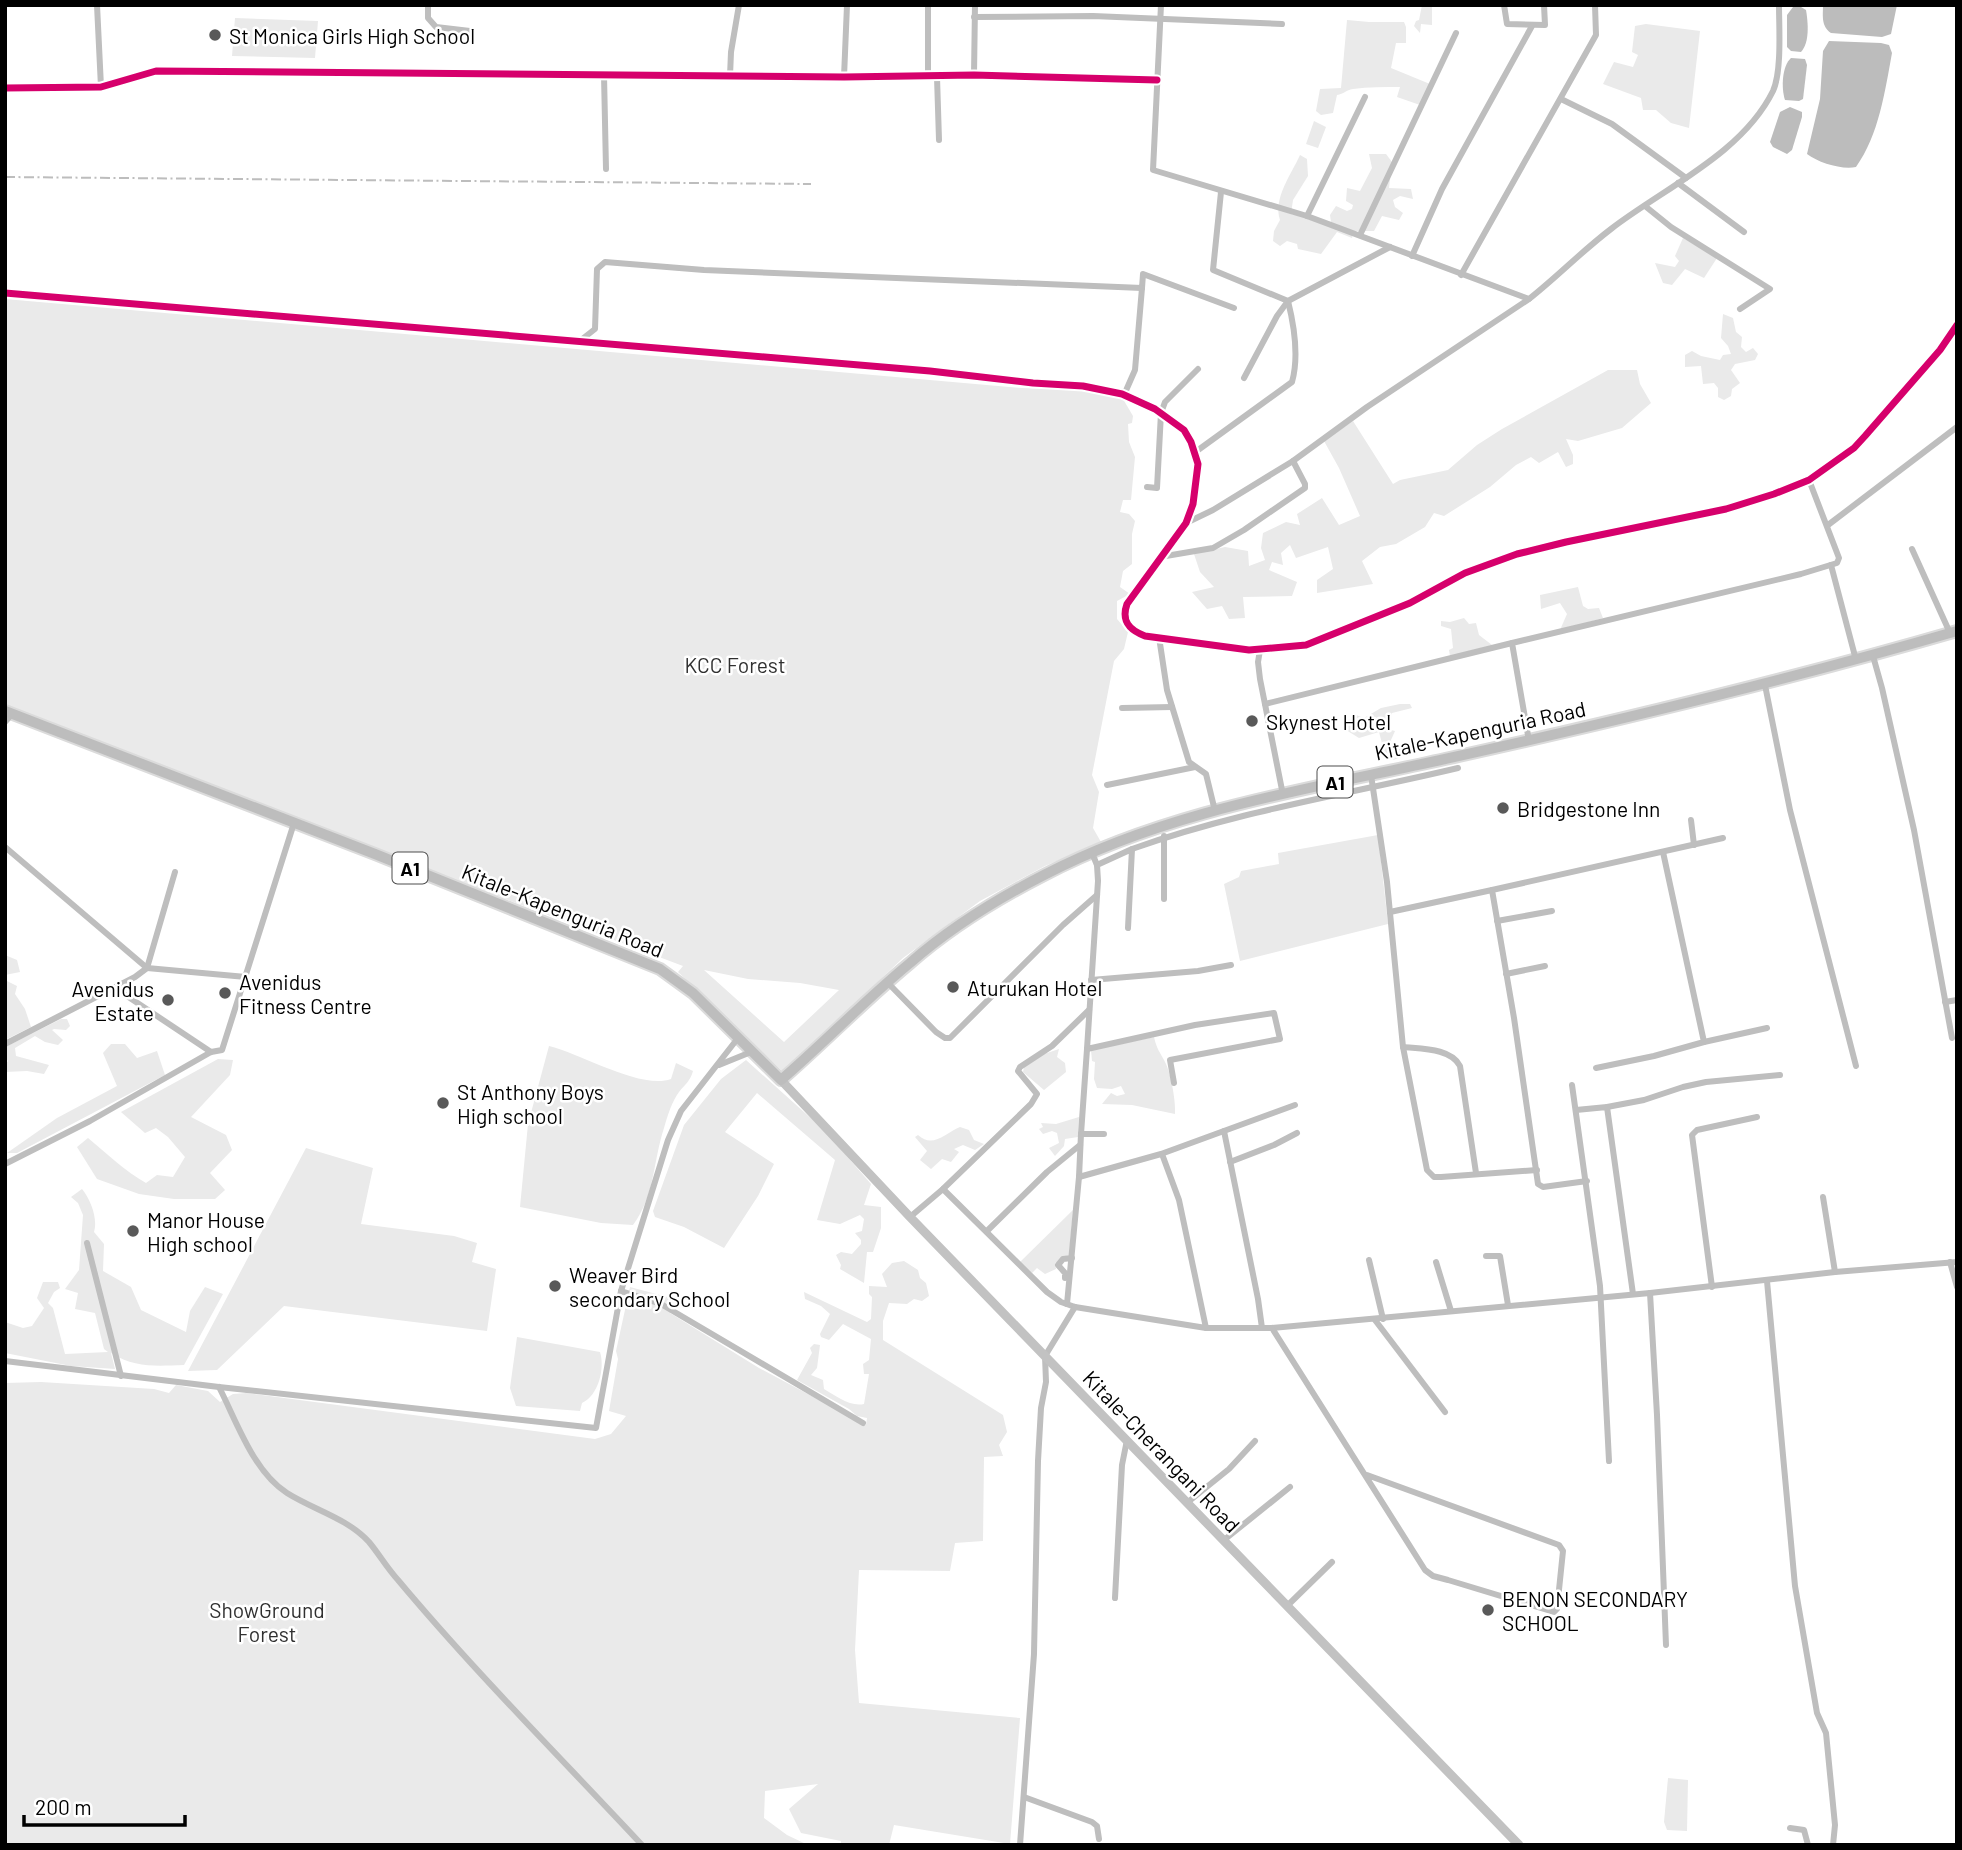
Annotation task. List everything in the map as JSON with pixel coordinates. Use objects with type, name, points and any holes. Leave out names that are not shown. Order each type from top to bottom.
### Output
[{"type":"highway","name":"Kitale-Kapenguria Road","points":[[8,716],[293,823],[578,934],[660,969],[693,993],[781,1080],[887,982],[937,941],[1044,874],[1132,836],[1163,832],[1215,811],[1765,685],[1953,632]]},
{"type":"main road","name":"Kitale-Cherangani Road","points":[[781,1080],[910,1217],[1520,1845]]},
{"type":"street","points":[[97,5],[101,87]]},
{"type":"street","points":[[428,5],[428,18],[436,27],[470,31]]},
{"type":"street","points":[[730,76],[739,5]]},
{"type":"street","points":[[844,78],[847,5]]},
{"type":"street","points":[[928,5],[928,77]]},
{"type":"street","points":[[974,75],[975,5]]},
{"type":"street","points":[[1161,5],[1153,170],[1307,216],[1529,299]]},
{"type":"street","points":[[1504,5],[1507,24],[1532,26],[1545,25],[1544,5]]},
{"type":"street","points":[[1461,275],[1596,35],[1595,5]]},
{"type":"street","points":[[1186,523],[1213,510],[1293,461],[1367,407],[1529,299],[1612,228],[1691,177],[1736,138],[1755,118],[1774,88],[1779,5]]},
{"type":"street","points":[[974,17],[1093,16],[1282,24]]},
{"type":"street","points":[[1412,256],[1442,189],[1532,26]]},
{"type":"street","points":[[1360,235],[1456,33]]},
{"type":"street","points":[[5,88],[101,87],[156,71],[844,78],[974,75],[1157,80]]},
{"type":"street","points":[[604,75],[606,169]]},
{"type":"street","points":[[937,77],[939,140]]},
{"type":"street","points":[[1307,216],[1365,97]]},
{"type":"street","points":[[1561,99],[1612,124],[1686,178]]},
{"type":"street","points":[[1678,183],[1744,232]]},
{"type":"street","points":[[1221,192],[1213,270],[1288,301]]},
{"type":"street","points":[[1645,206],[1671,227],[1770,289],[1740,309]]},
{"type":"street","points":[[1244,378],[1277,316],[1288,301],[1390,247]]},
{"type":"street","points":[[581,340],[595,329],[597,269],[605,262],[718,270],[1142,288]]},
{"type":"street","points":[[1124,395],[1135,370],[1143,274],[1234,308]]},
{"type":"street","points":[[5,293],[930,371],[1083,386],[1124,395],[1161,413],[1184,430],[1198,464],[1194,504],[1186,523],[1136,590],[1125,610],[1128,627],[1132,631],[1158,637],[1216,647],[1260,650],[1306,645],[1409,603],[1465,573],[1517,554],[1566,541],[1726,509],[1809,480],[1865,436],[1940,350],[1957,325]]},
{"type":"street","points":[[1194,453],[1293,382],[1293,332],[1288,301]]},
{"type":"street","points":[[1147,487],[1157,488],[1161,413],[1165,402],[1198,369]]},
{"type":"street","points":[[1828,525],[1957,427]]},
{"type":"street","points":[[1160,557],[1213,548],[1305,488],[1293,461]]},
{"type":"street","points":[[1265,704],[1837,563],[1839,558],[1828,525],[1809,480]]},
{"type":"street","points":[[1912,549],[1953,632]]},
{"type":"street","points":[[1831,565],[1856,660]]},
{"type":"street","points":[[1158,637],[1172,707],[1189,762],[1203,770],[1208,779],[1215,811]]},
{"type":"street","points":[[1512,643],[1529,741]]},
{"type":"street","points":[[1260,650],[1258,662],[1283,795]]},
{"type":"street","points":[[1873,656],[1914,830],[1952,1038]]},
{"type":"street","points":[[1765,685],[1790,810],[1856,1066]]},
{"type":"street","points":[[1122,708],[1172,707]]},
{"type":"street","points":[[1107,785],[1197,767]]},
{"type":"street","points":[[1097,865],[1163,832],[1458,768]]},
{"type":"street","points":[[1371,774],[1390,912],[1404,1047],[1430,1175],[1441,1177],[1537,1170]]},
{"type":"street","points":[[1691,820],[1694,845]]},
{"type":"street","points":[[5,1164],[90,1121],[211,1052],[222,1050],[293,823]]},
{"type":"street","points":[[1163,832],[1164,899]]},
{"type":"street","points":[[1390,912],[1723,838]]},
{"type":"street","points":[[5,847],[147,968],[246,978]]},
{"type":"street","points":[[1128,928],[1132,849]]},
{"type":"street","points":[[1663,852],[1704,1042]]},
{"type":"street","points":[[1067,1304],[1079,1177],[1097,895],[1097,865],[1092,853]]},
{"type":"street","points":[[5,1044],[115,988],[147,968],[175,872]]},
{"type":"street","points":[[1492,890],[1538,1184],[1542,1187],[1587,1181]]},
{"type":"street","points":[[887,982],[936,1032],[950,1038],[1063,925],[1097,895]]},
{"type":"street","points":[[1497,922],[1552,911]]},
{"type":"street","points":[[1091,980],[1198,971],[1231,965]]},
{"type":"street","points":[[1506,974],[1545,966]]},
{"type":"street","points":[[115,988],[211,1052]]},
{"type":"street","points":[[1945,1002],[1957,1000]]},
{"type":"street","points":[[910,1217],[943,1189],[1035,1100],[1036,1093],[1018,1071],[1020,1067],[1052,1046],[1089,1009]]},
{"type":"street","points":[[1087,1049],[1195,1026],[1274,1013],[1280,1039],[1170,1060],[1174,1083]]},
{"type":"street","points":[[1596,1068],[1767,1028]]},
{"type":"street","points":[[5,1361],[596,1428],[621,1291],[668,1140],[681,1111],[738,1038]]},
{"type":"street","points":[[1404,1047],[1439,1052],[1457,1060],[1476,1174]]},
{"type":"street","points":[[717,1066],[751,1052]]},
{"type":"street","points":[[1576,1110],[1644,1100],[1706,1082],[1780,1075]]},
{"type":"street","points":[[1572,1085],[1587,1181],[1600,1298],[1609,1461]]},
{"type":"street","points":[[1079,1177],[1162,1154],[1295,1105]]},
{"type":"street","points":[[1607,1107],[1633,1294]]},
{"type":"street","points":[[1712,1287],[1692,1135],[1697,1130],[1757,1117]]},
{"type":"street","points":[[1224,1131],[1262,1328]]},
{"type":"street","points":[[1230,1162],[1297,1133]]},
{"type":"street","points":[[1081,1134],[1104,1134]]},
{"type":"street","points":[[987,1231],[1047,1172],[1080,1145]]},
{"type":"street","points":[[1162,1154],[1179,1200],[1206,1328]]},
{"type":"street","points":[[943,1189],[1046,1292],[1067,1304],[1206,1328],[1272,1328],[1375,1320],[1954,1262],[1957,1286]]},
{"type":"street","points":[[1823,1197],[1835,1272]]},
{"type":"street","points":[[87,1243],[121,1376]]},
{"type":"street","points":[[1486,1256],[1500,1256],[1508,1305]]},
{"type":"street","points":[[1065,1278],[1065,1273],[1058,1265],[1063,1259],[1072,1258]]},
{"type":"street","points":[[1368,1260],[1384,1319]]},
{"type":"street","points":[[1436,1262],[1451,1311]]},
{"type":"street","points":[[1767,1281],[1795,1586],[1817,1713],[1826,1732],[1836,1825],[1833,1845]]},
{"type":"street","points":[[621,1291],[661,1304],[863,1423]]},
{"type":"street","points":[[1650,1293],[1666,1645]]},
{"type":"street","points":[[1020,1845],[1034,1643],[1038,1461],[1041,1408],[1046,1382],[1045,1356],[1076,1307]]},
{"type":"street","points":[[1375,1320],[1445,1412]]},
{"type":"street","points":[[1272,1328],[1429,1573],[1554,1612],[1557,1609],[1563,1551],[1559,1545],[1367,1475]]},
{"type":"street","points":[[219,1387],[257,1461],[270,1477],[286,1492],[326,1512],[367,1540],[397,1579],[490,1684],[642,1845]]},
{"type":"street","points":[[1115,1598],[1122,1465],[1127,1440]]},
{"type":"street","points":[[1188,1502],[1229,1469],[1255,1441]]},
{"type":"street","points":[[1224,1540],[1290,1487]]},
{"type":"street","points":[[1287,1606],[1332,1562]]},
{"type":"street","points":[[1024,1797],[1092,1822],[1097,1826],[1099,1839]]},
{"type":"street","points":[[1790,1828],[1804,1830],[1808,1845]]},
{"type":"green space","points":[[1422,5],[1432,5],[1432,25],[1421,24],[1420,33],[1414,26],[1419,20]]},
{"type":"green space","points":[[235,18],[318,21],[315,58],[232,56]]},
{"type":"green space","points":[[1347,20],[1404,22],[1406,43],[1396,43],[1391,68],[1430,84],[1420,105],[1397,97],[1400,87],[1371,87],[1337,95],[1333,113],[1321,115],[1316,111],[1320,89],[1341,88]]},
{"type":"green space","points":[[1646,24],[1700,31],[1689,128],[1671,123],[1656,110],[1643,110],[1641,98],[1603,84],[1614,62],[1633,67],[1638,55],[1632,52],[1635,26]]},
{"type":"green space","points":[[1314,121],[1326,127],[1318,148],[1306,144]]},
{"type":"green space","points":[[1369,154],[1386,154],[1392,162],[1389,188],[1411,189],[1413,199],[1400,196],[1393,200],[1395,207],[1403,213],[1399,220],[1382,216],[1374,231],[1354,231],[1352,238],[1337,232],[1321,254],[1298,249],[1297,244],[1287,241],[1280,246],[1273,241],[1274,231],[1280,220],[1278,212],[1281,195],[1300,155],[1307,159],[1308,176],[1293,200],[1291,214],[1331,222],[1330,215],[1336,206],[1347,211],[1352,209],[1353,205],[1346,201],[1347,188],[1360,191],[1372,168]]},
{"type":"green space","points":[[1683,238],[1717,258],[1704,278],[1685,269],[1672,285],[1663,283],[1655,263],[1675,267],[1679,261],[1675,256]]},
{"type":"green space","name":"KCC Forest","points":[[5,299],[1021,388],[1086,390],[1123,399],[1133,416],[1132,423],[1128,424],[1129,442],[1135,457],[1131,500],[1123,500],[1120,512],[1129,514],[1135,521],[1132,564],[1123,571],[1120,587],[1130,594],[1117,601],[1117,619],[1128,632],[1124,649],[1114,661],[1092,775],[1099,792],[1093,828],[1101,842],[1045,866],[980,901],[903,958],[783,1072],[678,972],[683,966],[5,710]],"holes":[[[704,970],[748,979],[800,983],[839,990],[784,1042]]]},
{"type":"green space","points":[[1723,314],[1733,318],[1736,332],[1742,337],[1741,347],[1746,352],[1753,348],[1758,354],[1755,360],[1735,364],[1731,370],[1740,383],[1732,389],[1731,396],[1724,400],[1718,397],[1718,388],[1714,383],[1703,384],[1701,366],[1685,367],[1685,355],[1692,351],[1720,360],[1723,355],[1731,354],[1721,338]]},
{"type":"green space","points":[[1608,370],[1637,370],[1640,384],[1651,403],[1622,428],[1578,441],[1566,439],[1573,455],[1573,464],[1566,467],[1558,452],[1539,463],[1531,457],[1444,516],[1434,513],[1425,527],[1396,544],[1380,547],[1362,561],[1373,584],[1317,593],[1317,580],[1333,569],[1328,547],[1296,558],[1290,545],[1281,553],[1283,565],[1272,562],[1269,570],[1297,582],[1292,596],[1243,597],[1245,618],[1229,619],[1222,606],[1207,609],[1192,592],[1214,587],[1200,572],[1194,554],[1225,547],[1248,551],[1249,566],[1265,560],[1261,548],[1263,533],[1286,522],[1300,525],[1297,514],[1322,498],[1339,525],[1360,516],[1324,441],[1353,421],[1393,484],[1400,480],[1448,470],[1477,445],[1502,429]]},
{"type":"green space","points":[[1578,587],[1583,606],[1588,609],[1599,608],[1603,618],[1560,630],[1567,614],[1560,603],[1541,609],[1540,595]]},
{"type":"green space","points":[[1464,618],[1469,624],[1476,623],[1479,635],[1492,645],[1450,656],[1449,650],[1453,648],[1451,629],[1441,626],[1441,621],[1450,622]]},
{"type":"green space","points":[[1410,704],[1412,708],[1392,713],[1392,719],[1388,720],[1391,730],[1395,731],[1392,745],[1402,747],[1399,758],[1393,760],[1384,751],[1379,732],[1359,738],[1346,730],[1345,723],[1356,715],[1364,718],[1381,708]]},
{"type":"green space","points":[[1378,835],[1388,924],[1240,961],[1224,884],[1239,877],[1241,871],[1279,864],[1278,853]]},
{"type":"green space","points":[[5,955],[17,960],[20,972],[5,975]]},
{"type":"green space","points":[[5,980],[17,986],[15,994],[25,1009],[31,1027],[5,1040]]},
{"type":"green space","points":[[61,1019],[67,1019],[70,1026],[66,1030],[52,1030],[63,1040],[58,1045],[35,1036],[15,1048],[16,1056],[49,1065],[44,1074],[27,1071],[5,1072],[8,1061],[5,1047]]},
{"type":"green space","points":[[1154,1037],[1169,1073],[1175,1114],[1132,1105],[1102,1104],[1111,1093],[1117,1096],[1125,1094],[1121,1086],[1112,1089],[1097,1088],[1091,1050]]},
{"type":"green space","points":[[111,1044],[125,1044],[137,1058],[157,1051],[165,1075],[17,1153],[7,1153],[57,1118],[117,1086],[103,1053]]},
{"type":"green space","points":[[549,1046],[644,1080],[671,1079],[676,1063],[693,1071],[670,1109],[660,1140],[650,1190],[633,1225],[601,1223],[520,1207],[528,1124]]},
{"type":"green space","points":[[1059,1049],[1057,1057],[1065,1063],[1066,1072],[1044,1090],[1023,1072],[1024,1067],[1044,1054]]},
{"type":"green space","points":[[218,1059],[233,1060],[230,1075],[191,1117],[226,1135],[232,1150],[210,1173],[225,1190],[215,1199],[174,1199],[139,1194],[97,1179],[77,1147],[88,1138],[123,1168],[146,1183],[157,1175],[173,1177],[185,1157],[168,1137],[156,1128],[145,1133],[121,1112]]},
{"type":"green space","points":[[746,1060],[824,1130],[871,1184],[864,1205],[881,1207],[881,1228],[873,1252],[867,1252],[864,1283],[840,1269],[836,1255],[841,1252],[852,1254],[861,1244],[855,1233],[862,1231],[864,1219],[860,1215],[840,1224],[817,1220],[835,1160],[757,1093],[725,1132],[774,1164],[758,1196],[724,1248],[684,1227],[655,1217],[653,1211],[684,1125],[721,1079]]},
{"type":"green space","points":[[1079,1117],[1078,1137],[1065,1139],[1064,1146],[1055,1156],[1049,1148],[1059,1143],[1057,1133],[1052,1131],[1043,1134],[1039,1129],[1043,1127],[1041,1123],[1056,1124]]},
{"type":"green space","points":[[960,1127],[969,1130],[974,1140],[984,1144],[975,1150],[963,1145],[954,1149],[959,1152],[951,1162],[942,1159],[931,1169],[920,1160],[927,1151],[915,1137],[918,1135],[923,1139],[934,1140]]},
{"type":"green space","points":[[306,1148],[373,1168],[361,1224],[454,1236],[477,1243],[472,1262],[496,1269],[487,1331],[284,1306],[217,1370],[188,1371]]},
{"type":"green space","points":[[82,1189],[93,1210],[94,1232],[104,1244],[103,1271],[131,1287],[141,1310],[186,1332],[190,1311],[205,1287],[223,1294],[184,1365],[137,1364],[111,1353],[115,1369],[71,1366],[5,1353],[5,1322],[23,1328],[32,1326],[44,1308],[37,1298],[43,1282],[58,1282],[60,1288],[54,1292],[48,1303],[53,1308],[65,1354],[108,1352],[104,1349],[95,1313],[75,1309],[78,1293],[65,1289],[79,1270],[83,1215],[78,1203],[71,1197]]},
{"type":"green space","points":[[1073,1210],[1069,1255],[1055,1263],[1056,1269],[1045,1274],[1037,1268],[1032,1273],[1019,1263]]},
{"type":"green space","name":"ShowGround Forest","points":[[904,1261],[918,1270],[920,1278],[926,1283],[929,1296],[922,1301],[914,1299],[907,1304],[889,1303],[883,1321],[883,1340],[1003,1415],[1007,1432],[999,1445],[1003,1456],[984,1457],[983,1541],[955,1543],[950,1571],[859,1570],[855,1650],[859,1703],[1020,1718],[1010,1844],[894,1825],[889,1845],[841,1845],[841,1841],[801,1833],[789,1809],[818,1784],[765,1791],[764,1818],[787,1835],[808,1845],[5,1845],[5,1383],[41,1382],[154,1389],[169,1393],[176,1385],[208,1391],[220,1402],[233,1394],[246,1393],[595,1439],[611,1434],[626,1416],[609,1411],[618,1359],[616,1351],[630,1287],[675,1299],[670,1313],[759,1368],[866,1425],[867,1418],[857,1416],[797,1380],[814,1344],[820,1345],[817,1368],[811,1375],[823,1380],[824,1389],[838,1398],[854,1404],[864,1404],[869,1374],[864,1374],[863,1364],[869,1360],[871,1339],[843,1324],[829,1340],[821,1337],[830,1314],[821,1306],[805,1299],[804,1292],[867,1322],[871,1319],[872,1297],[869,1294],[869,1286],[887,1287],[882,1274],[892,1263]]},
{"type":"green space","points":[[517,1337],[600,1352],[602,1366],[599,1380],[593,1394],[582,1403],[580,1411],[516,1406],[510,1388]]},
{"type":"green space","points":[[1668,1778],[1688,1780],[1687,1831],[1667,1830],[1664,1822]]},
{"type":"shaded area","points":[[1823,5],[1897,5],[1891,34],[1882,37],[1831,33],[1824,24]]},
{"type":"shaded area","points":[[1793,7],[1806,10],[1807,37],[1801,52],[1791,51],[1787,47],[1787,15]]},
{"type":"shaded area","points":[[1829,41],[1881,43],[1889,45],[1892,53],[1876,127],[1856,167],[1831,165],[1807,154],[1820,99],[1823,51]]},
{"type":"shaded area","points":[[1791,58],[1805,59],[1807,65],[1803,99],[1799,101],[1785,100],[1784,95],[1784,72]]},
{"type":"shaded area","points":[[1790,107],[1802,112],[1802,117],[1792,150],[1787,154],[1773,147],[1770,142],[1780,112]]},
{"type":"railway","points":[[5,177],[811,184]]},
{"type":"cycle path","points":[[5,88],[101,87],[156,71],[844,77],[974,75],[1157,80]]},
{"type":"cycle path","points":[[5,293],[930,371],[1083,386],[1122,394],[1155,409],[1184,430],[1198,464],[1193,504],[1186,523],[1127,604],[1126,620],[1135,631],[1145,636],[1249,650],[1306,645],[1410,603],[1465,573],[1517,554],[1726,509],[1809,480],[1854,448],[1940,350],[1957,325]]},
{"type":"place","name":"St Monica Girls High School","points":[[215,35]]},
{"type":"place","name":"Skynest Hotel","points":[[1252,721]]},
{"type":"place","name":"Bridgestone Inn","points":[[1503,808]]},
{"type":"place","name":"Aturukan Hotel","points":[[953,987]]},
{"type":"place","name":"Avenidus Fitness Centre","points":[[225,993]]},
{"type":"place","name":"Avenidus Estate","points":[[168,1000]]},
{"type":"place","name":"St Anthony Boys High school","points":[[443,1103]]},
{"type":"place","name":"Manor House High school","points":[[133,1231]]},
{"type":"place","name":"Weaver Bird secondary School","points":[[555,1286]]},
{"type":"place","name":"BENON SECONDARY SCHOOL","points":[[1488,1610]]}]
